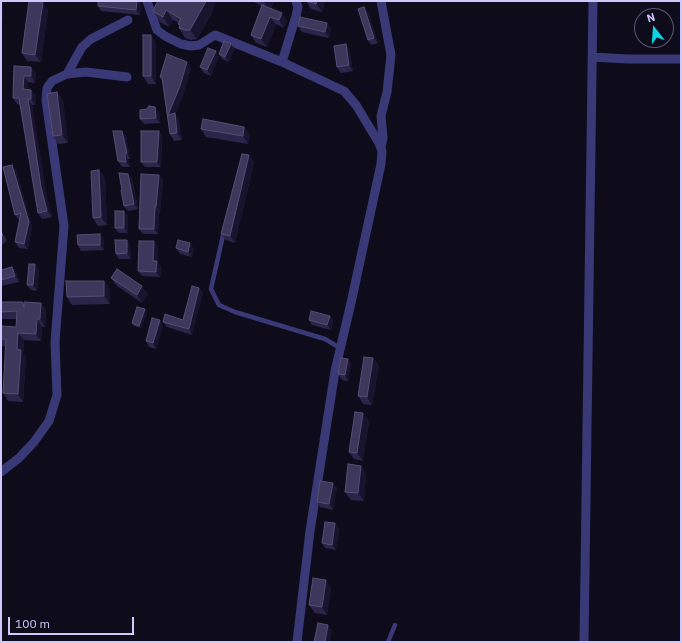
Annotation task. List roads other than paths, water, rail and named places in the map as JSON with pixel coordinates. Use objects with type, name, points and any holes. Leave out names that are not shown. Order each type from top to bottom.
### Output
[{"type":"street","points":[[148,1],[157,30],[181,44],[191,46],[199,45],[215,35],[282,62],[344,91],[356,105],[380,147]]},
{"type":"street","points":[[282,62],[296,16],[298,7],[296,1]]},
{"type":"street","points":[[297,642],[310,531],[340,348],[352,303],[381,164],[380,147],[383,138],[381,116],[387,92],[391,55],[381,1]]},
{"type":"street","points":[[584,642],[593,1]]},
{"type":"street","points":[[68,74],[82,47],[91,39],[128,20]]},
{"type":"street","points":[[592,57],[681,60]]},
{"type":"street","points":[[1,472],[19,458],[34,442],[49,421],[57,395],[55,342],[64,226],[46,100],[47,88],[52,82],[68,74],[86,72],[127,77]]},
{"type":"lane","points":[[224,228],[211,289],[219,305],[235,312],[325,338],[340,348]]},
{"type":"lane","points":[[388,642],[395,625]]}]
